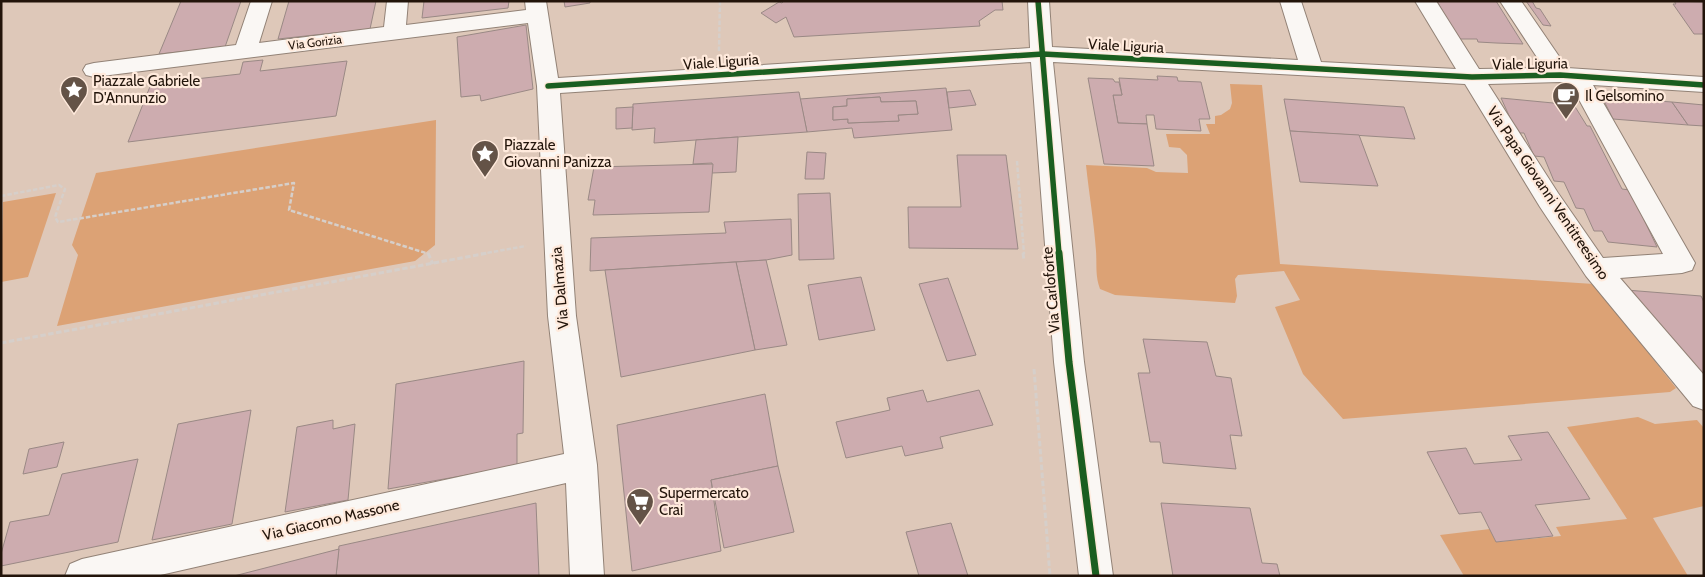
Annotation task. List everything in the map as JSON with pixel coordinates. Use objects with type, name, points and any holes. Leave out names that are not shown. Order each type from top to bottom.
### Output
[{"type":"street","points":[[245,51],[262,1]]},
{"type":"street","points":[[394,33],[398,1]]},
{"type":"street","name":"Via Carloforte","points":[[1038,1],[1069,362],[1096,576]]},
{"type":"street","points":[[1290,1],[1312,68]]},
{"type":"street","name":"Via Papa Giovanni Ventitreesimo","points":[[1425,1],[1549,200],[1596,269],[1704,397]]},
{"type":"street","points":[[1510,1],[1568,75],[1682,263],[1596,269]]},
{"type":"street","name":"Via Gorizia","points":[[94,70],[394,33],[536,8]]},
{"type":"street","name":"Via Dalmazia","points":[[536,8],[548,86],[562,316],[581,465],[587,576]]},
{"type":"street","name":"Viale Liguria","points":[[548,86],[1043,54],[1472,77],[1568,75],[1704,85]]},
{"type":"street","name":"Via Giacomo Massone","points":[[82,576],[581,465]]},
{"type":"path","points":[[716,75],[720,42],[720,1]]},
{"type":"path","points":[[1,196],[59,185],[65,189],[55,217],[58,222],[294,183],[288,210],[428,253],[433,264]]},
{"type":"path","points":[[1,343],[556,240]]},
{"type":"path","points":[[1050,576],[1034,371],[1037,358],[1069,362]]},
{"type":"shaded area","points":[[1230,84],[1262,85],[1280,264],[1594,284],[1676,388],[1670,392],[1343,419],[1303,374],[1275,307],[1300,300],[1284,271],[1238,275],[1235,279],[1237,296],[1235,303],[1115,295],[1100,289],[1086,165],[1147,168],[1156,172],[1188,173],[1187,155],[1180,148],[1169,147],[1166,134],[1210,134],[1206,124],[1215,124],[1215,116],[1221,115],[1230,109],[1232,103]]},
{"type":"shaded area","points":[[436,120],[435,245],[415,261],[57,326],[78,255],[72,245],[96,173]]},
{"type":"shaded area","points":[[56,193],[28,277],[1,282],[3,202]]},
{"type":"shaded area","points":[[1638,417],[1655,424],[1697,420],[1704,428],[1704,506],[1653,518],[1688,576],[1464,576],[1440,535],[1490,529],[1497,542],[1561,536],[1556,527],[1627,519],[1567,427]]},
{"type":"building","points":[[181,1],[241,1],[225,47],[159,54]]},
{"type":"building","points":[[289,1],[376,1],[370,29],[278,39]]},
{"type":"building","points":[[424,1],[509,1],[508,8],[422,18]]},
{"type":"building","points":[[564,1],[590,1],[590,3],[565,7]]},
{"type":"building","points":[[784,1],[1002,1],[1003,10],[995,10],[979,21],[980,26],[794,37],[786,17],[776,23],[761,13]]},
{"type":"building","points":[[1437,1],[1496,1],[1523,44],[1458,39]]},
{"type":"building","points":[[1526,1],[1532,1],[1536,8],[1540,9],[1551,26],[1543,25]]},
{"type":"building","points":[[1674,1],[1704,2],[1704,34],[1694,34],[1673,4],[1676,4]]},
{"type":"building","points":[[526,25],[533,89],[481,101],[480,95],[461,97],[457,37]]},
{"type":"building","points":[[263,60],[260,71],[347,61],[336,116],[128,142],[151,84],[240,74],[243,62]]},
{"type":"building","points":[[1157,76],[1177,77],[1178,81],[1201,82],[1210,119],[1199,119],[1201,131],[1156,129],[1154,115],[1146,115],[1147,124],[1118,123],[1113,95],[1122,95],[1119,78],[1158,80]]},
{"type":"building","points":[[1088,78],[1113,79],[1115,82],[1119,82],[1122,95],[1113,95],[1118,123],[1147,124],[1154,166],[1104,164]]},
{"type":"building","points":[[946,88],[952,130],[854,138],[852,128],[807,132],[800,99]],"holes":[[[880,97],[881,102],[916,101],[918,114],[898,115],[899,121],[848,123],[848,119],[833,120],[833,107],[847,106],[847,99]]]},
{"type":"building","points":[[970,90],[976,105],[949,108],[947,92]]},
{"type":"building","points":[[799,92],[807,132],[654,143],[655,128],[632,130],[633,104]]},
{"type":"building","points":[[880,97],[881,102],[916,101],[918,114],[898,115],[899,121],[848,123],[848,119],[833,120],[833,107],[847,106],[847,99]]},
{"type":"building","points":[[1602,97],[1672,102],[1688,125],[1613,119]]},
{"type":"building","points":[[1501,98],[1574,105],[1587,126],[1590,126],[1622,189],[1630,190],[1657,247],[1608,242],[1602,231],[1594,231],[1584,209],[1576,208],[1564,182],[1554,181],[1544,157],[1534,156],[1524,133],[1517,133]]},
{"type":"building","points":[[1284,99],[1404,107],[1415,139],[1290,131]]},
{"type":"building","points":[[1672,102],[1704,105],[1704,126],[1688,125]]},
{"type":"building","points":[[633,107],[632,128],[616,129],[616,108]]},
{"type":"building","points":[[1290,131],[1359,135],[1378,186],[1300,182]]},
{"type":"building","points":[[738,137],[736,172],[712,173],[712,163],[693,164],[696,140]]},
{"type":"building","points":[[807,152],[826,153],[824,179],[805,179]]},
{"type":"building","points":[[957,155],[1006,155],[1018,249],[909,248],[908,207],[961,207]]},
{"type":"building","points":[[713,164],[709,212],[593,215],[595,200],[588,200],[594,167]]},
{"type":"building","points":[[830,193],[834,259],[799,260],[798,194]]},
{"type":"building","points":[[791,219],[792,255],[766,260],[590,271],[591,238],[726,233],[724,222]]},
{"type":"building","points":[[766,260],[787,345],[755,350],[736,262]]},
{"type":"building","points":[[736,262],[755,350],[621,377],[605,270]]},
{"type":"building","points":[[861,277],[875,330],[819,340],[808,285]]},
{"type":"building","points":[[948,278],[976,355],[947,361],[919,284]]},
{"type":"building","points":[[1626,290],[1701,296],[1704,302],[1704,378]]},
{"type":"building","points":[[1143,339],[1207,342],[1216,376],[1231,378],[1242,436],[1230,435],[1236,469],[1163,463],[1160,442],[1150,442],[1138,373],[1150,373]]},
{"type":"building","points":[[524,361],[523,433],[517,434],[517,466],[388,489],[396,384]]},
{"type":"building","points":[[923,390],[927,402],[979,390],[993,425],[940,437],[943,448],[905,456],[902,446],[846,458],[836,422],[890,410],[887,398]]},
{"type":"building","points":[[765,394],[778,466],[711,480],[721,551],[632,571],[617,425]]},
{"type":"building","points":[[251,410],[232,524],[152,540],[178,424]]},
{"type":"building","points":[[333,420],[333,429],[355,424],[348,500],[285,512],[297,427]]},
{"type":"building","points":[[1548,432],[1590,499],[1535,505],[1553,536],[1496,542],[1481,512],[1459,514],[1427,452],[1466,448],[1474,464],[1522,460],[1508,436]]},
{"type":"building","points":[[64,442],[57,467],[23,474],[29,449]]},
{"type":"building","points":[[138,459],[118,542],[1,566],[1,554],[10,522],[49,515],[62,474]]},
{"type":"building","points":[[778,466],[794,532],[724,548],[711,480]]},
{"type":"building","points":[[536,503],[539,576],[336,576],[339,546]]},
{"type":"building","points":[[1161,503],[1250,508],[1262,563],[1277,564],[1280,576],[1173,576]]},
{"type":"building","points":[[951,523],[968,576],[919,576],[906,532]]},
{"type":"building","points":[[339,549],[336,576],[234,576]]},
{"type":"cycle path","points":[[1038,1],[1069,362],[1096,576]]},
{"type":"cycle path","points":[[548,86],[1043,54],[1472,77],[1560,75],[1704,85]]},
{"type":"place","name":"Piazzale Gabriele D'Annunzio","points":[[74,114]]},
{"type":"place","name":"Il Gelsomino","points":[[1566,120]]},
{"type":"place","name":"Piazzale Giovanni Panizza","points":[[485,178]]},
{"type":"place","name":"Supermercato Crai","points":[[640,526]]}]
